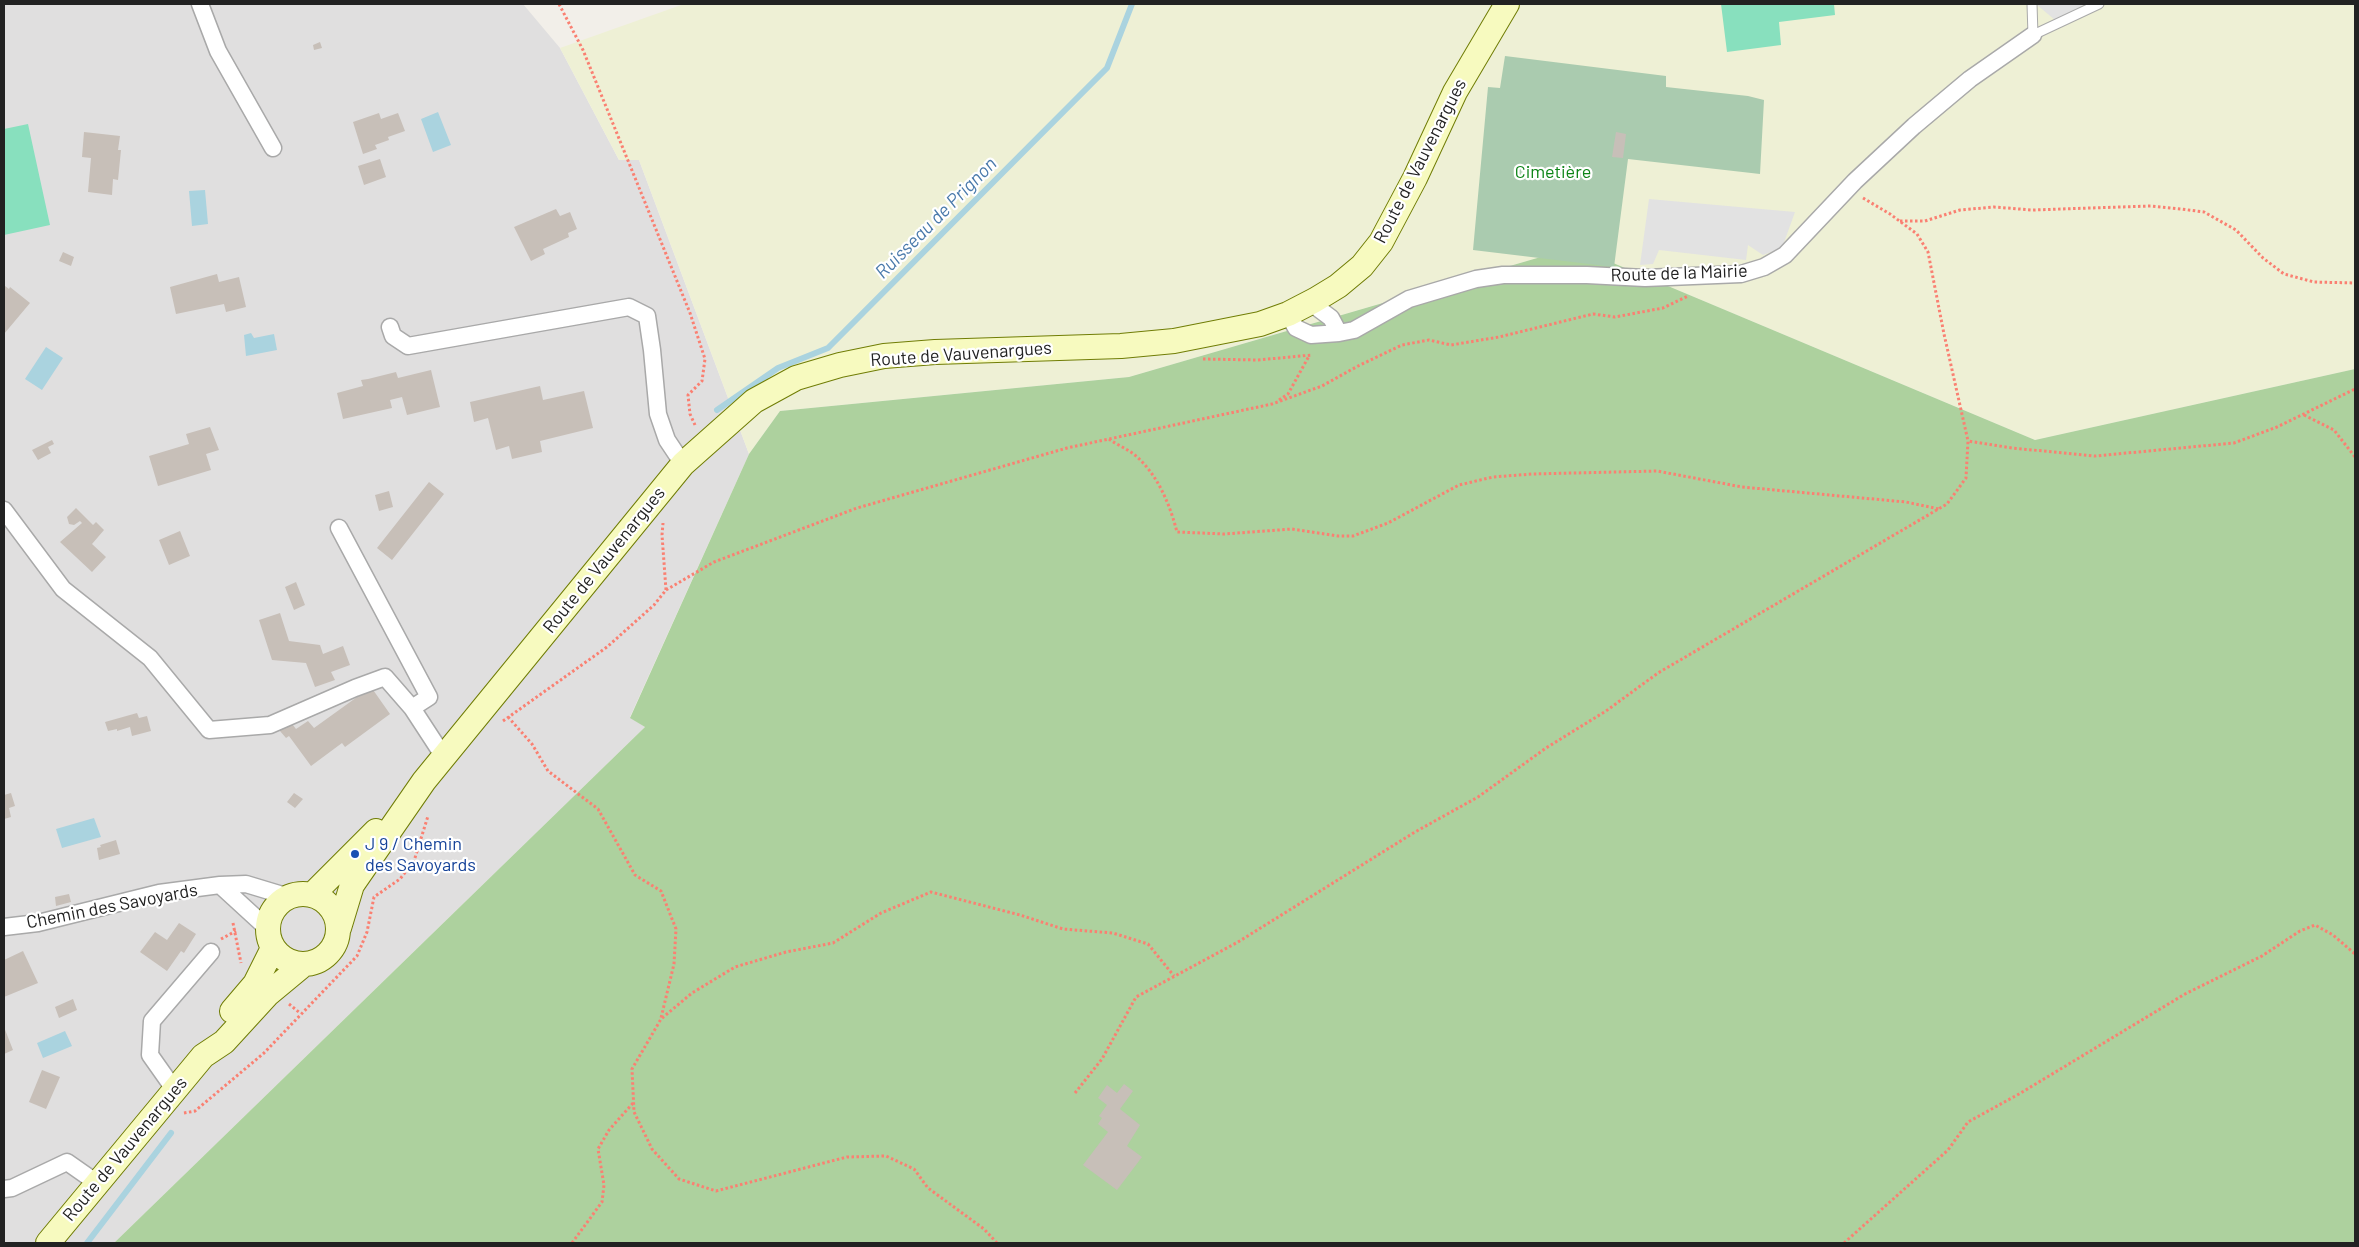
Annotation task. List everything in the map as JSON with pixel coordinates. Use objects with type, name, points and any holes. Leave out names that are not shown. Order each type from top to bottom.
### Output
[{"type":"main road","name":"Route de Vauvenargues","points":[[339,928],[352,885],[424,781],[683,464],[703,444],[754,401],[796,378],[840,365],[884,356],[935,352],[1122,346],[1174,341],[1260,324],[1288,314],[1315,300],[1338,286],[1362,266],[1381,242],[1415,178],[1455,92],[1507,4]]},
{"type":"main road","name":"Route de Vauvenargues","points":[[301,896],[424,781]]},
{"type":"main road","points":[[301,896],[322,900],[331,907],[337,917],[339,928],[337,939],[332,949],[324,958],[314,963],[303,965],[292,963],[281,957],[271,939],[274,910],[301,896]]},
{"type":"main road","name":"Route de Vauvenargues","points":[[203,1056],[214,1032],[255,984],[271,939]]},
{"type":"main road","name":"Route de Vauvenargues","points":[[48,1243],[203,1056],[224,1042],[268,994],[303,965]]},
{"type":"street","points":[[200,4],[218,50],[273,148]]},
{"type":"street","name":"Route de la Mairie","points":[[1288,314],[1296,328],[1311,335],[1339,333],[1354,330],[1409,299],[1447,287],[1494,276],[1587,275],[1645,278],[1741,274],[1764,267],[1785,255],[1847,189],[1914,126],[1970,79],[2033,35]]},
{"type":"street","points":[[1315,300],[1319,309],[1331,318],[1339,333]]},
{"type":"street","points":[[390,328],[393,336],[408,346],[630,307],[647,316],[658,414],[667,440],[683,464]]},
{"type":"street","points":[[4,510],[63,589],[150,658],[209,730],[270,725],[385,677],[412,708],[444,757]]},
{"type":"street","points":[[339,528],[428,697],[412,708]]},
{"type":"street","name":"Chemin des Savoyards","points":[[4,927],[38,923],[158,893],[220,885],[246,884],[301,896]]},
{"type":"street","name":"Chemin des Savoyards","points":[[220,885],[271,939]]},
{"type":"street","points":[[174,1089],[150,1055],[152,1021],[216,946]]},
{"type":"street","points":[[4,1189],[12,1188],[67,1162],[97,1183]]},
{"type":"lane","points":[[2032,4],[2033,35]]},
{"type":"lane","name":"Route de la Mairie","points":[[2033,35],[2100,4]]},
{"type":"path","points":[[559,4],[583,50],[696,331],[705,359],[702,381],[688,395],[690,414],[703,444]]},
{"type":"path","points":[[1074,1093],[1102,1059],[1136,997],[1238,942],[1415,832],[1478,797],[1666,668],[1947,504],[1966,478],[1968,441],[1928,252],[1917,234],[1900,221],[1847,189]]},
{"type":"path","points":[[1900,221],[1925,221],[1960,210],[1994,208],[2032,210],[2151,206],[2204,212],[2236,230],[2263,258],[2284,274],[2314,282],[2355,284]]},
{"type":"path","points":[[515,713],[607,647],[654,605],[666,590],[714,562],[857,508],[1057,450],[1272,404],[1322,386],[1402,345],[1429,340],[1451,345],[1499,337],[1572,317],[1593,314],[1615,317],[1663,308],[1689,295]]},
{"type":"path","points":[[1195,360],[1258,360],[1309,356],[1318,352]]},
{"type":"path","points":[[1272,404],[1288,394],[1309,356]]},
{"type":"path","points":[[1968,441],[2095,456],[2166,451],[2234,443],[2303,415],[2355,389]]},
{"type":"path","points":[[2303,415],[2334,430],[2355,457]]},
{"type":"path","points":[[1108,439],[1135,456],[1148,470],[1172,511],[1177,532],[1224,534],[1292,529],[1338,536],[1353,536],[1388,523],[1459,485],[1493,478],[1532,474],[1657,471],[1742,487],[1906,502],[1939,509]]},
{"type":"path","points":[[664,520],[662,534],[666,590]]},
{"type":"path","points":[[508,717],[532,744],[548,771],[598,810],[635,875],[661,891],[676,929],[674,964],[661,1019],[632,1069],[634,1112],[652,1149],[679,1180],[716,1191],[847,1157],[886,1156],[914,1169],[928,1188],[984,1229],[997,1243]]},
{"type":"path","points":[[661,1019],[692,992],[735,966],[786,952],[834,943],[881,913],[931,892],[1020,915],[1064,929],[1113,933],[1148,944],[1174,976]]},
{"type":"path","points":[[231,916],[236,931],[242,965]]},
{"type":"path","points":[[1844,1243],[1948,1150],[1968,1122],[2019,1094],[2185,994],[2262,956],[2300,931],[2315,925],[2333,935],[2355,954]]},
{"type":"path","points":[[216,946],[223,936],[236,931]]},
{"type":"path","points":[[572,1243],[602,1202],[604,1185],[598,1148],[609,1130],[634,1102]]},
{"type":"shaded area","points":[[4,4],[523,4],[560,48],[619,160],[639,160],[749,454],[630,717],[645,727],[114,1243],[4,1243]]},
{"type":"shaded area","points":[[2036,4],[2086,4],[2055,20]]},
{"type":"shaded area","points":[[1649,199],[1795,212],[1782,248],[1763,255],[1748,245],[1746,260],[1659,250],[1653,264],[1640,265]]},
{"type":"green space","points":[[684,4],[2355,4],[2355,369],[2035,440],[1575,247],[1129,377],[780,411],[749,454],[639,160],[619,160],[560,48]]},
{"type":"green space","points":[[1721,4],[1834,4],[1835,15],[1779,22],[1781,45],[1727,52]]},
{"type":"green space","name":"Cimetière","points":[[1505,56],[1666,76],[1666,87],[1748,96],[1764,100],[1760,174],[1628,159],[1614,267],[1473,250],[1488,87],[1500,88]]},
{"type":"green space","points":[[28,124],[50,225],[4,235],[4,129]]},
{"type":"green space","points":[[1575,247],[2035,440],[2355,369],[2355,1243],[114,1243],[645,727],[630,718],[749,454],[780,411],[1129,377]]},
{"type":"water","points":[[438,112],[451,145],[433,152],[421,119]]},
{"type":"water","points":[[205,190],[208,224],[192,226],[189,191]]},
{"type":"water","points":[[251,333],[254,338],[274,334],[277,350],[246,356],[244,335]]},
{"type":"water","points":[[46,347],[63,358],[42,390],[25,379]]},
{"type":"water","points":[[94,818],[101,837],[62,848],[56,829]]},
{"type":"water","points":[[65,1031],[72,1046],[43,1058],[37,1043]]},
{"type":"building","points":[[320,42],[322,48],[314,50],[313,45]]},
{"type":"building","points":[[379,113],[381,119],[398,113],[405,131],[388,137],[389,140],[375,145],[377,149],[363,154],[353,122]]},
{"type":"building","points":[[84,132],[120,136],[118,150],[121,150],[118,180],[113,179],[112,195],[88,192],[91,158],[82,157]]},
{"type":"building","points":[[1616,132],[1626,134],[1623,158],[1612,157]]},
{"type":"building","points":[[380,159],[386,177],[364,185],[358,166]]},
{"type":"building","points":[[556,209],[560,216],[570,212],[577,229],[568,233],[569,237],[543,249],[545,254],[531,261],[514,227]]},
{"type":"building","points":[[63,252],[74,257],[71,266],[59,261]]},
{"type":"building","points":[[217,274],[219,282],[239,277],[246,307],[226,312],[224,304],[176,314],[170,287]]},
{"type":"building","points":[[5,286],[9,289],[10,287],[30,303],[4,334]]},
{"type":"building","points":[[431,370],[440,407],[407,415],[402,397],[390,400],[392,408],[343,419],[337,393],[363,386],[361,380],[396,372],[398,378]]},
{"type":"building","points":[[540,386],[543,400],[584,391],[593,428],[540,441],[542,452],[512,459],[509,446],[496,450],[488,418],[474,422],[470,402]]},
{"type":"building","points":[[210,427],[219,450],[206,454],[211,470],[158,486],[149,456],[189,444],[186,434]]},
{"type":"building","points":[[52,440],[54,444],[48,447],[51,453],[38,460],[32,450]]},
{"type":"building","points":[[429,482],[444,494],[392,560],[377,548]]},
{"type":"building","points":[[389,491],[393,507],[379,511],[375,495]]},
{"type":"building","points":[[76,508],[93,525],[96,522],[104,530],[92,544],[106,557],[92,572],[60,542],[82,523],[80,521],[74,525],[69,524],[67,517]]},
{"type":"building","points":[[180,531],[190,556],[169,565],[159,540]]},
{"type":"building","points":[[296,582],[305,605],[294,610],[285,587]]},
{"type":"building","points":[[280,613],[289,641],[320,645],[323,654],[343,646],[350,665],[331,672],[335,680],[315,687],[306,663],[272,660],[259,620]]},
{"type":"building","points":[[371,687],[390,714],[345,747],[342,743],[311,766],[289,736],[286,738],[280,731],[281,722],[289,720],[296,729],[308,721],[314,728]]},
{"type":"building","points":[[137,713],[139,718],[147,716],[151,731],[132,736],[130,727],[117,731],[117,729],[108,731],[105,722]]},
{"type":"building","points":[[11,793],[15,806],[9,808],[11,817],[4,819],[4,795]]},
{"type":"building","points":[[294,793],[303,799],[295,808],[287,802]]},
{"type":"building","points":[[116,840],[120,854],[99,860],[97,848],[101,847],[100,845]]},
{"type":"building","points":[[69,894],[71,902],[56,906],[55,897]]},
{"type":"building","points":[[179,923],[196,934],[184,953],[181,951],[167,971],[140,952],[155,932],[167,940]]},
{"type":"building","points":[[23,951],[38,983],[4,997],[4,960]]},
{"type":"building","points":[[73,999],[77,1010],[59,1018],[55,1007]]},
{"type":"building","points":[[4,1027],[13,1050],[4,1054]]},
{"type":"building","points":[[42,1070],[60,1077],[46,1109],[29,1102]]},
{"type":"building","points":[[1124,1084],[1133,1091],[1120,1109],[1140,1125],[1127,1146],[1142,1157],[1117,1190],[1083,1165],[1108,1132],[1098,1124],[1102,1118],[1099,1116],[1107,1105],[1098,1098],[1107,1085],[1117,1093]]},
{"type":"waterway","name":"Ruisseau de Prignon","points":[[717,410],[778,368],[828,348],[1107,68],[1132,4]]},
{"type":"waterway","name":"Ruisseau de Prignon","points":[[87,1243],[171,1133]]},
{"type":"place","name":"J 9 / Chemin des Savoyards","points":[[355,854]]}]
